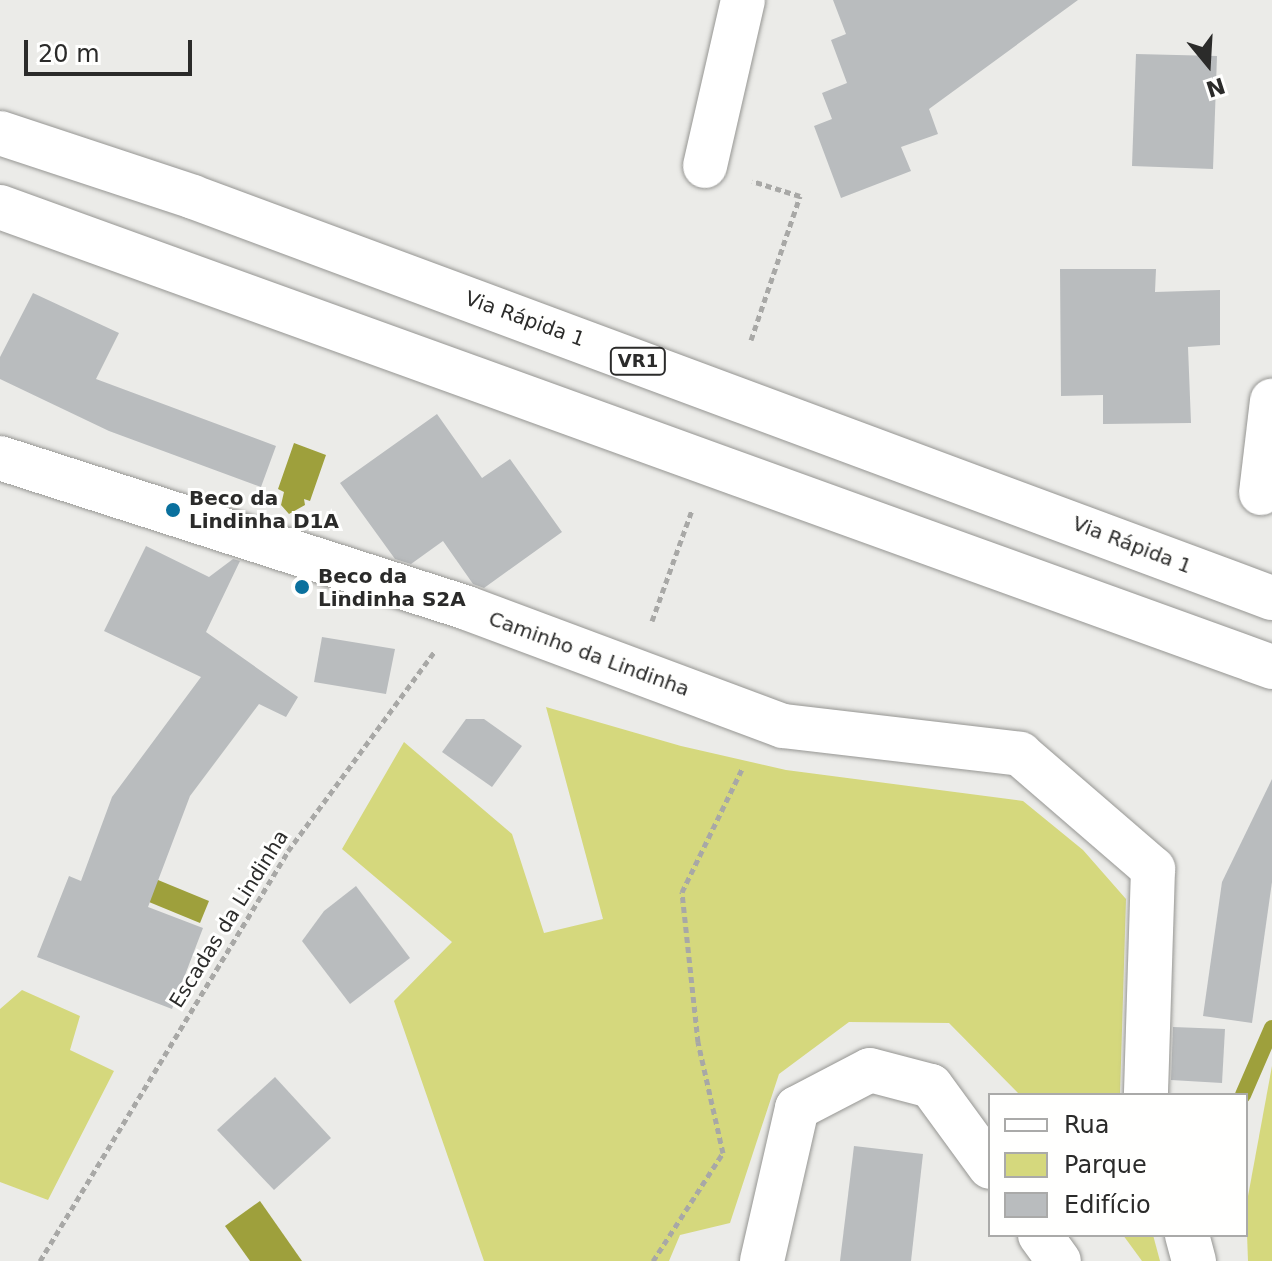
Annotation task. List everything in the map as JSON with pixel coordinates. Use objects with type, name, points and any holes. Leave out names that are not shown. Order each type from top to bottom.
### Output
[{"type":"main road","points":[[705,166],[743,0]]},
{"type":"main road","name":"Via Rápida 1","points":[[0,133],[208,203],[1272,598]]},
{"type":"main road","points":[[0,207],[1272,667]]},
{"type":"main road","points":[[1261,493],[1272,401]]},
{"type":"main road","name":"Caminho da Lindinha","points":[[0,458],[467,608],[783,726],[1020,754],[1153,869],[1146,1093]]},
{"type":"main road","points":[[762,1261],[797,1108],[870,1070],[931,1086],[988,1164]]},
{"type":"main road","points":[[1041,1237],[1059,1261]]},
{"type":"main road","points":[[1188,1237],[1194,1261]]},
{"type":"path","points":[[705,166],[800,196],[751,340]]},
{"type":"path","points":[[634,671],[697,497]]},
{"type":"path","name":"Escadas da Lindinha","points":[[40,1261],[288,851],[467,608]]},
{"type":"path","points":[[653,1261],[723,1153],[698,1042],[682,892],[765,719]]},
{"type":"green space","points":[[546,707],[681,746],[786,770],[1023,801],[1083,850],[1126,899],[1120,1093],[1018,1093],[949,1023],[849,1022],[779,1074],[730,1223],[680,1235],[669,1261],[484,1261],[394,1001],[452,942],[342,849],[404,742],[512,834],[544,933],[603,919]]},
{"type":"green space","points":[[22,990],[80,1016],[70,1050],[114,1071],[48,1200],[0,1182],[0,1009]]},
{"type":"green space","points":[[1272,1066],[1272,1261],[1248,1261],[1248,1196]]},
{"type":"green space","points":[[1124,1237],[1154,1237],[1160,1261],[1142,1261]]},
{"type":"shaded area","points":[[294,443],[326,455],[310,501],[304,499],[305,505],[289,514],[281,505],[284,492],[278,489]]},
{"type":"shaded area","points":[[141,873],[209,901],[200,923],[132,895]]},
{"type":"shaded area","points":[[260,1201],[302,1261],[250,1261],[225,1226]]},
{"type":"building","points":[[833,0],[1078,0],[929,109],[938,134],[901,147],[911,171],[841,198],[814,126],[832,119],[822,93],[847,83],[831,40],[846,34]]},
{"type":"building","points":[[1136,54],[1217,56],[1213,169],[1132,166]]},
{"type":"building","points":[[1060,269],[1156,269],[1155,292],[1220,290],[1220,345],[1188,347],[1191,423],[1103,424],[1103,395],[1061,396]]},
{"type":"building","points":[[33,293],[119,333],[96,379],[276,446],[261,487],[109,431],[0,379],[0,357]]},
{"type":"building","points":[[437,414],[482,478],[510,459],[562,532],[484,588],[473,584],[443,541],[411,564],[395,559],[340,483]]},
{"type":"building","points":[[146,546],[209,577],[233,559],[240,561],[206,632],[298,697],[286,717],[259,704],[190,796],[148,907],[203,928],[172,1009],[37,957],[69,876],[81,881],[112,797],[201,677],[104,631]]},
{"type":"building","points":[[322,637],[395,649],[386,694],[314,682]]},
{"type":"building","points":[[466,719],[484,719],[522,746],[492,787],[442,752]]},
{"type":"building","points":[[1272,779],[1272,882],[1252,1023],[1203,1016],[1222,882]]},
{"type":"building","points":[[356,886],[410,958],[350,1004],[302,941],[324,911]]},
{"type":"building","points":[[1173,1027],[1225,1029],[1222,1083],[1171,1080]]},
{"type":"building","points":[[275,1077],[331,1138],[274,1190],[217,1130]]},
{"type":"building","points":[[854,1146],[923,1154],[911,1261],[840,1261]]},
{"type":"waterway","points":[[1244,1093],[1272,1028]]},
{"type":"place","name":"Beco da Lindinha D1A","points":[[173,510]]},
{"type":"place","name":"Beco da Lindinha S2A","points":[[302,587]]}]
